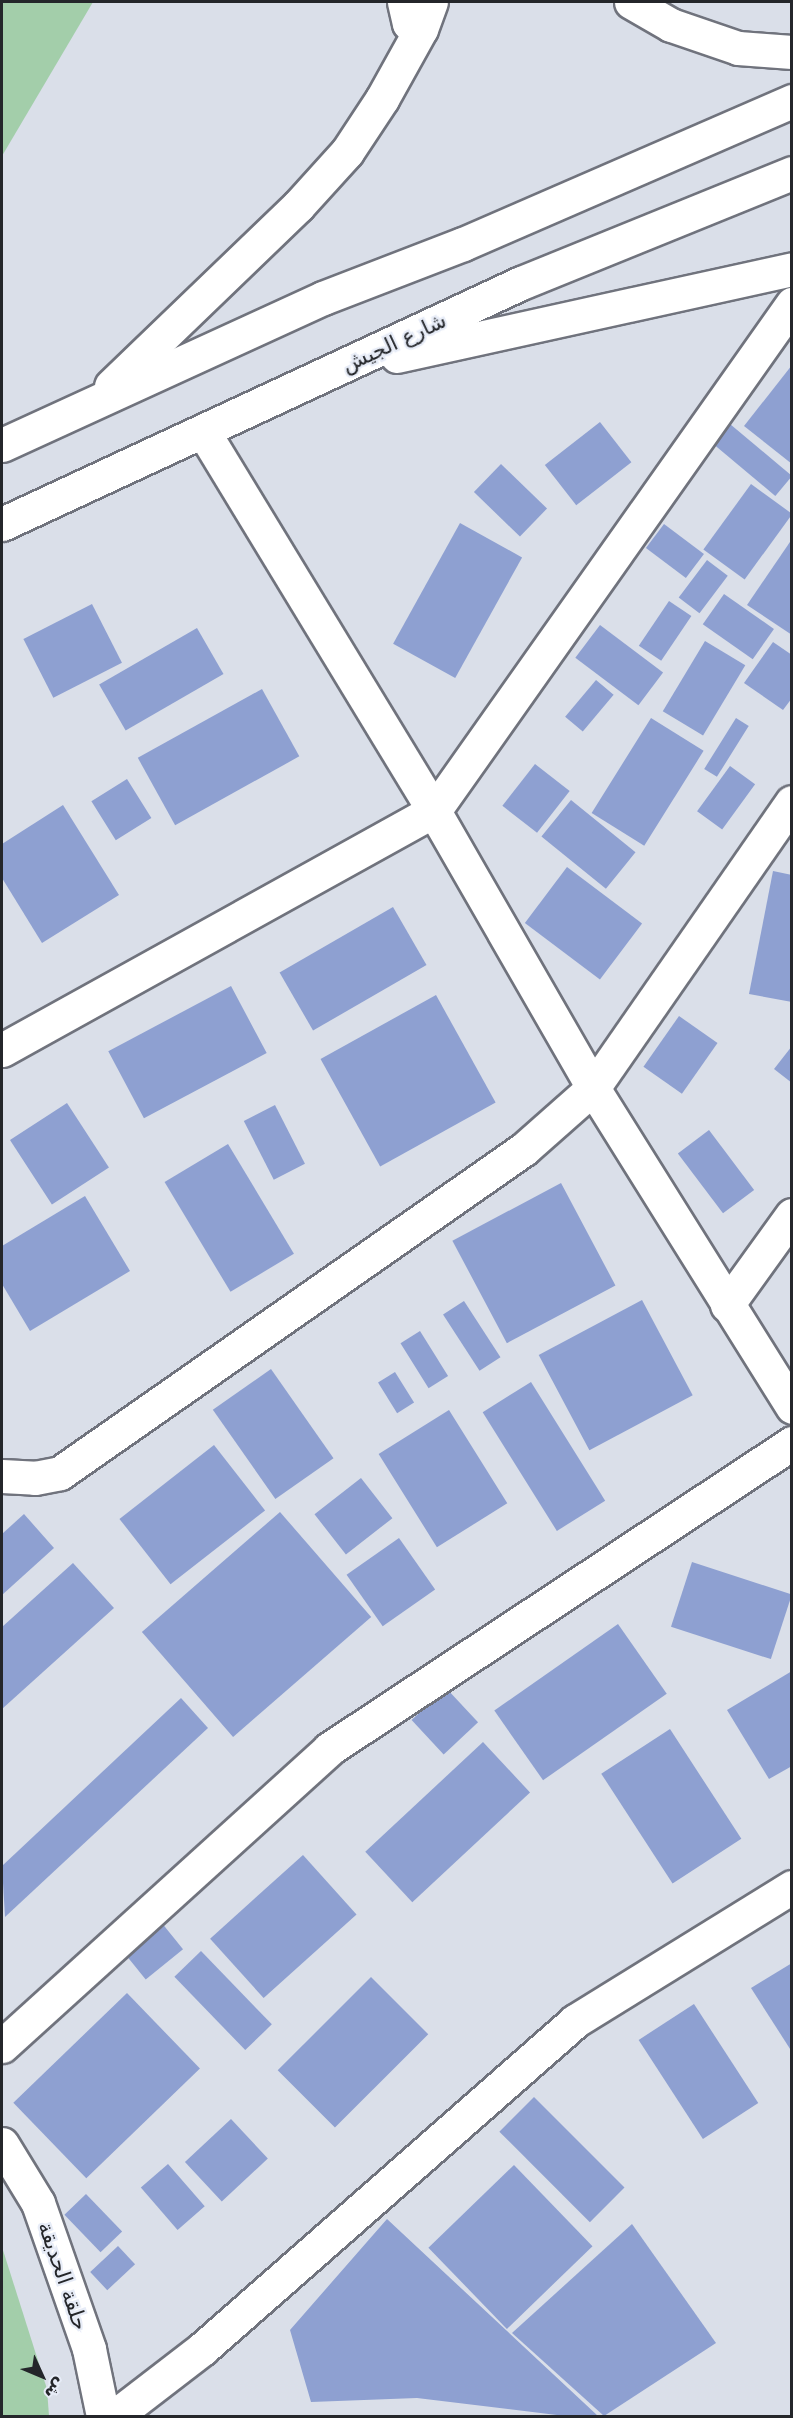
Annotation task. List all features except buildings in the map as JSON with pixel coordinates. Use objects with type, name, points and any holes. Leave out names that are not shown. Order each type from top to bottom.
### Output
[{"type":"main road","points":[[631,2],[670,25],[738,48],[792,52]]},
{"type":"main road","points":[[95,402],[298,206],[347,152],[419,11]]},
{"type":"main road","points":[[2,446],[322,298],[464,244],[792,101]]},
{"type":"main road","name":"شارع الجيش","points":[[2,525],[521,284],[792,173]]},
{"type":"main road","points":[[345,367],[792,269]]},
{"type":"main road","points":[[2,1050],[434,811],[792,304]]},
{"type":"main road","points":[[203,431],[434,811],[593,1088],[792,1407]]},
{"type":"main road","points":[[2,1476],[34,1478],[60,1473],[524,1149],[593,1088],[792,802]]},
{"type":"main road","points":[[727,1305],[792,1215]]},
{"type":"main road","points":[[2,2046],[329,1749],[792,1443]]},
{"type":"main road","points":[[115,2416],[202,2349],[575,2021],[792,1887]]},
{"type":"main road","name":"حلقة الحديقة","points":[[2,2144],[38,2203],[89,2349],[103,2416]]},
{"type":"green space","points":[[2,2],[93,2],[2,156]]},
{"type":"green space","points":[[2,2247],[47,2389],[49,2416],[2,2416]]}]
